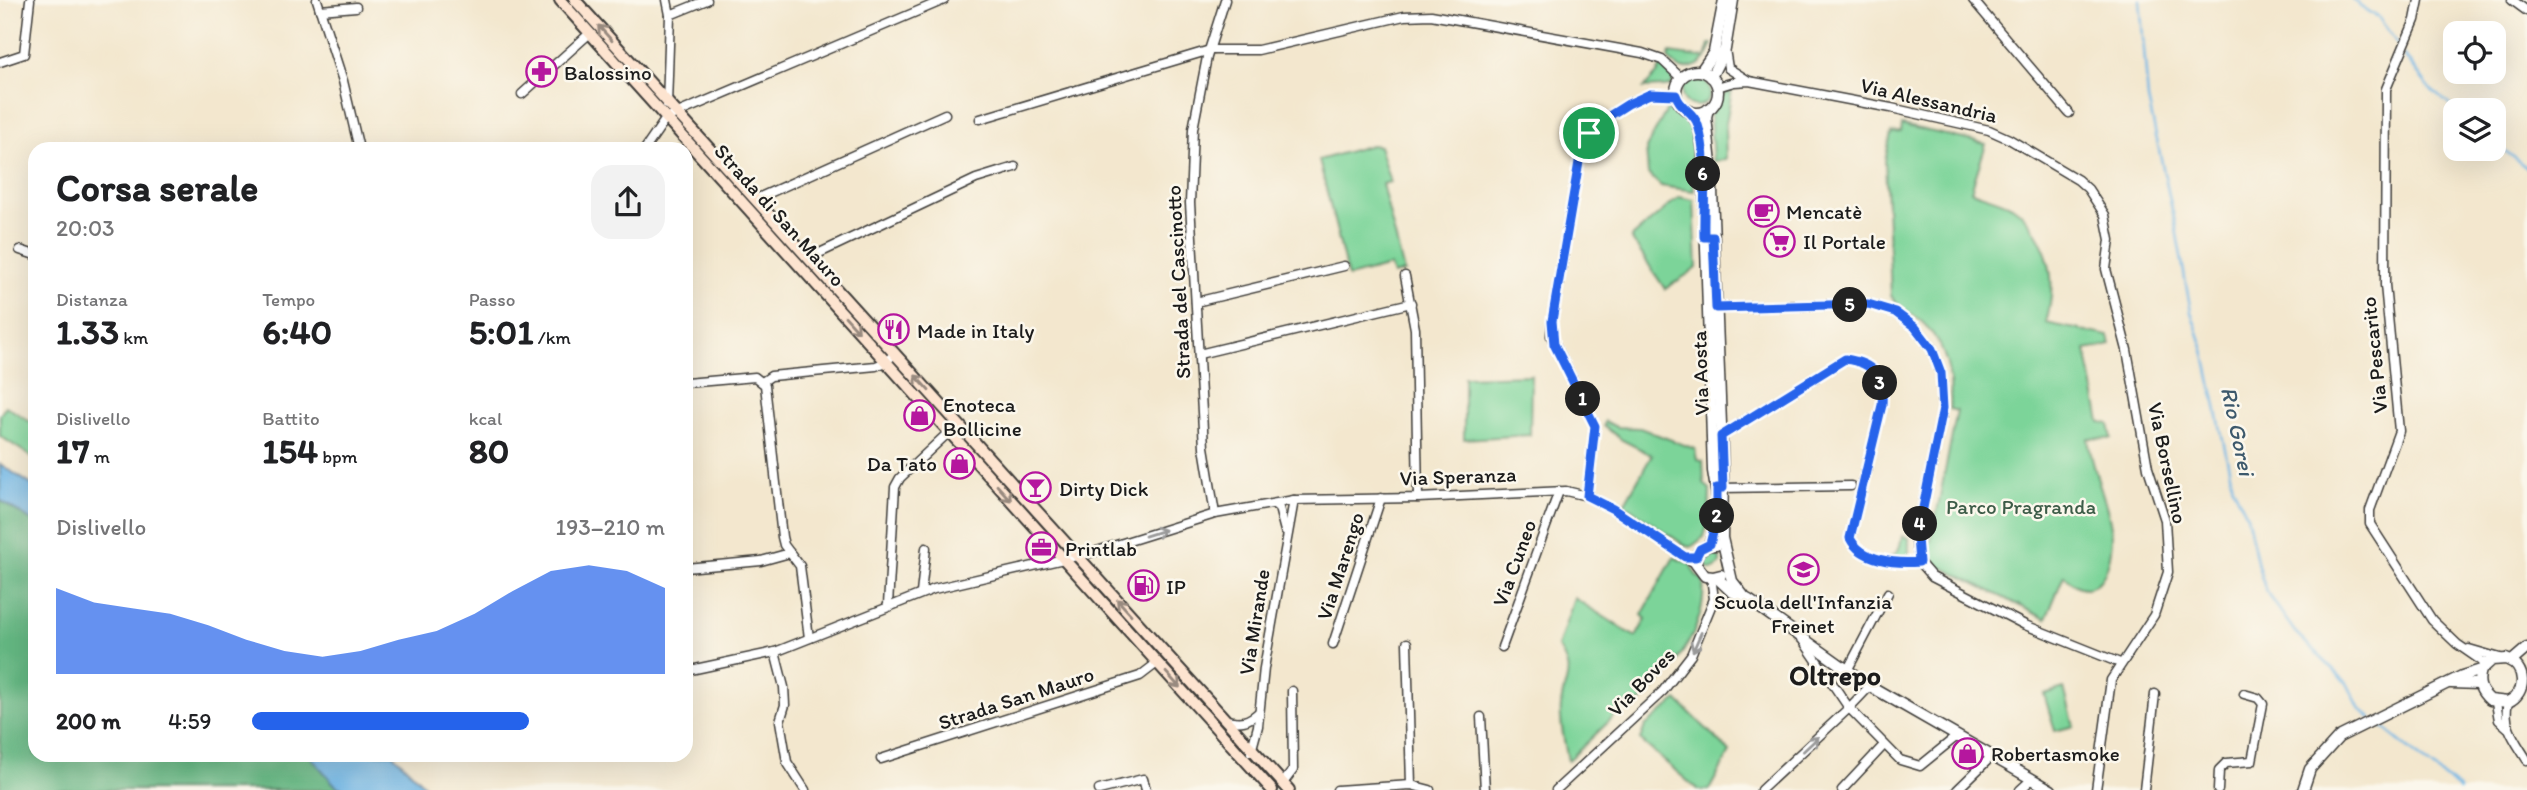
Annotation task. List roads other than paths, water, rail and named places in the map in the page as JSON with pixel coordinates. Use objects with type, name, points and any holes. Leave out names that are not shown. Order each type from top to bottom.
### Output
[{"type":"main road","name":"Strada di San Mauro","points":[[560,0],[756,199],[1284,784]]},
{"type":"main road","name":"Strada di San Mauro","points":[[575,0],[667,102],[672,116],[886,362],[1270,789]]},
{"type":"street","points":[[0,62],[24,54],[30,0]]},
{"type":"street","points":[[317,0],[343,81],[357,142]]},
{"type":"street","points":[[667,0],[670,15],[667,102]]},
{"type":"street","points":[[670,15],[707,0]]},
{"type":"street","points":[[651,142],[672,116],[944,0]]},
{"type":"street","name":"Strada del Cascinotto","points":[[1215,514],[1204,447],[1190,203],[1193,129],[1224,0]]},
{"type":"street","points":[[1701,71],[1714,52],[1724,0]]},
{"type":"street","points":[[1712,77],[1725,49],[1733,0]]},
{"type":"street","points":[[1973,0],[2069,113]]},
{"type":"street","name":"Via Pescarito","points":[[2419,0],[2415,20],[2386,89],[2385,271],[2399,431],[2370,510],[2370,524],[2432,620],[2484,667]]},
{"type":"street","points":[[2512,0],[2527,11]]},
{"type":"street","points":[[320,10],[356,7]]},
{"type":"street","points":[[980,118],[1210,50],[1258,50],[1404,16],[1431,15],[1642,53],[1662,60],[1681,78]]},
{"type":"street","points":[[522,94],[590,33]]},
{"type":"street","points":[[1725,49],[1728,68],[1749,81]]},
{"type":"street","points":[[1701,71],[1712,77],[1717,87],[1716,100],[1708,109],[1696,113],[1680,104],[1676,87],[1681,78],[1688,73],[1701,71]]},
{"type":"street","name":"Via Alessandria","points":[[1717,87],[1749,81],[1891,107],[1989,130],[2009,138],[2078,180],[2088,188],[2105,215]]},
{"type":"street","points":[[1587,496],[1595,426],[1552,336],[1552,321],[1579,162],[1589,133],[1598,123],[1650,94],[1676,95]]},
{"type":"street","name":"Via Aosta","points":[[1708,109],[1706,117],[1710,153],[1713,471],[1720,488],[1717,517],[1710,544]]},
{"type":"street","name":"Via Aosta","points":[[1690,111],[1699,127],[1703,151],[1716,308],[1721,436],[1720,488],[1725,551]]},
{"type":"street","name":"Strada di San Mauro","points":[[756,199],[945,114]]},
{"type":"street","name":"Strada di San Mauro","points":[[809,258],[976,180],[1015,167]]},
{"type":"street","name":"Via Borsellino","points":[[2096,790],[2111,680],[2154,615],[2168,572],[2165,520],[2148,468],[2127,349],[2106,269],[2110,240],[2105,215]]},
{"type":"street","points":[[20,250],[28,253]]},
{"type":"street","points":[[1196,302],[1344,265]]},
{"type":"street","points":[[1405,276],[1415,330],[1418,498]]},
{"type":"street","points":[[1199,354],[1411,303]]},
{"type":"street","points":[[1716,308],[1868,304],[1895,312],[1915,327],[1932,349],[1941,373],[1943,408],[1917,538],[1919,562],[1932,577],[2025,625],[2120,663]]},
{"type":"street","points":[[762,382],[771,376],[876,366],[886,362],[895,353]]},
{"type":"street","points":[[1721,436],[1845,359],[1866,363],[1877,374],[1883,390],[1882,405],[1850,538],[1854,547],[1872,556],[1890,562],[1919,562]]},
{"type":"street","points":[[693,382],[755,377],[762,382],[767,394],[782,537],[800,566],[809,638]]},
{"type":"street","points":[[888,605],[895,486],[900,478],[949,432]]},
{"type":"street","points":[[1720,488],[1850,486]]},
{"type":"street","name":"Via Speranza","points":[[693,670],[775,652],[921,593],[1094,552],[1215,514],[1294,500],[1418,498],[1559,491],[1587,496],[1613,509],[1692,559]]},
{"type":"street","name":"Via Cuneo","points":[[1502,647],[1559,491]]},
{"type":"street","name":"Via Marengo","points":[[1333,644],[1381,498]]},
{"type":"street","name":"Via Mirande","points":[[1248,763],[1294,500]]},
{"type":"street","name":"Via Mirande","points":[[1274,504],[1279,508],[1286,538]]},
{"type":"street","points":[[1746,599],[1735,586],[1725,551],[1710,544],[1700,549],[1692,559],[1701,573],[1713,577],[1870,685],[2050,790]]},
{"type":"street","points":[[921,593],[926,548]]},
{"type":"street","points":[[693,567],[761,561],[790,553]]},
{"type":"street","points":[[1713,577],[1725,571],[1728,566]]},
{"type":"street","name":"Via Boves","points":[[1556,790],[1663,691],[1691,655],[1714,599],[1713,577]]},
{"type":"street","points":[[1848,669],[1888,593]]},
{"type":"street","points":[[1800,636],[1849,708],[1900,760],[1920,766],[1958,736]]},
{"type":"street","points":[[1407,643],[1411,785]]},
{"type":"street","points":[[2457,645],[2512,661],[2521,670]]},
{"type":"street","points":[[2512,661],[2527,648]]},
{"type":"street","points":[[775,652],[785,687],[785,705],[779,720],[787,762],[805,790]]},
{"type":"street","points":[[2303,790],[2310,768],[2339,737],[2500,658]]},
{"type":"street","points":[[2484,667],[2479,684],[2485,696],[2496,703],[2508,702],[2514,699],[2523,687],[2521,670],[2527,659]]},
{"type":"street","name":"Strada San Mauro","points":[[881,759],[1140,676],[1157,663]]},
{"type":"street","points":[[2451,682],[2479,684]]},
{"type":"street","points":[[1761,790],[1870,685]]},
{"type":"street","points":[[1270,789],[1284,784],[1293,770],[1292,691]]},
{"type":"street","points":[[2144,790],[2154,694]]},
{"type":"street","points":[[2218,790],[2219,770],[2226,763],[2252,761],[2263,704],[2258,698],[2245,694]]},
{"type":"street","points":[[2508,702],[2504,715],[2508,728],[2527,760]]},
{"type":"street","points":[[2496,703],[2499,720],[2508,728]]},
{"type":"street","points":[[1226,720],[1249,721],[1259,712]]},
{"type":"street","points":[[1480,717],[1485,790]]},
{"type":"street","points":[[1842,790],[1884,745]]},
{"type":"street","points":[[1957,790],[1992,756]]},
{"type":"street","points":[[1099,790],[1143,779],[1146,790]]},
{"type":"street","points":[[2020,790],[2032,779]]},
{"type":"street","points":[[1336,790],[1411,785],[1430,790]]},
{"type":"water","points":[[0,464],[28,482],[28,518],[0,500]]},
{"type":"water","points":[[315,762],[401,762],[429,790],[345,790],[336,786]]},
{"type":"waterway","name":"Rio Gorei","points":[[2140,0],[2148,99],[2191,312],[2204,350],[2233,487],[2247,515],[2266,591],[2295,632],[2347,683],[2360,709],[2371,718]]},
{"type":"waterway","points":[[2352,0],[2379,18],[2401,49]]},
{"type":"waterway","points":[[2404,55],[2430,89],[2443,100]]},
{"type":"waterway","points":[[2506,151],[2527,168]]},
{"type":"waterway","name":"Rio Gorei","points":[[2377,723],[2460,790]]},
{"type":"place","name":"Balossino","points":[[541,72]]},
{"type":"place","name":"Mencatè","points":[[1763,211]]},
{"type":"place","name":"Il Portale","points":[[1780,241]]},
{"type":"place","name":"Made in Italy","points":[[894,330]]},
{"type":"place","name":"Enoteca Bollicine","points":[[920,416]]},
{"type":"place","name":"Da Tato","points":[[960,463]]},
{"type":"place","name":"Dirty Dick","points":[[1036,488]]},
{"type":"place","name":"Printlab","points":[[1042,548]]},
{"type":"place","name":"Scuola dell'Infanzia Freinet","points":[[1803,569]]},
{"type":"place","name":"IP","points":[[1143,586]]},
{"type":"place","name":"Robertasmoke","points":[[1968,753]]},
{"type":"district","name":"Oltrepo","points":[[1835,675]]},
{"type":"park label","name":"Parco Pragranda","points":[[2021,506]]}]
